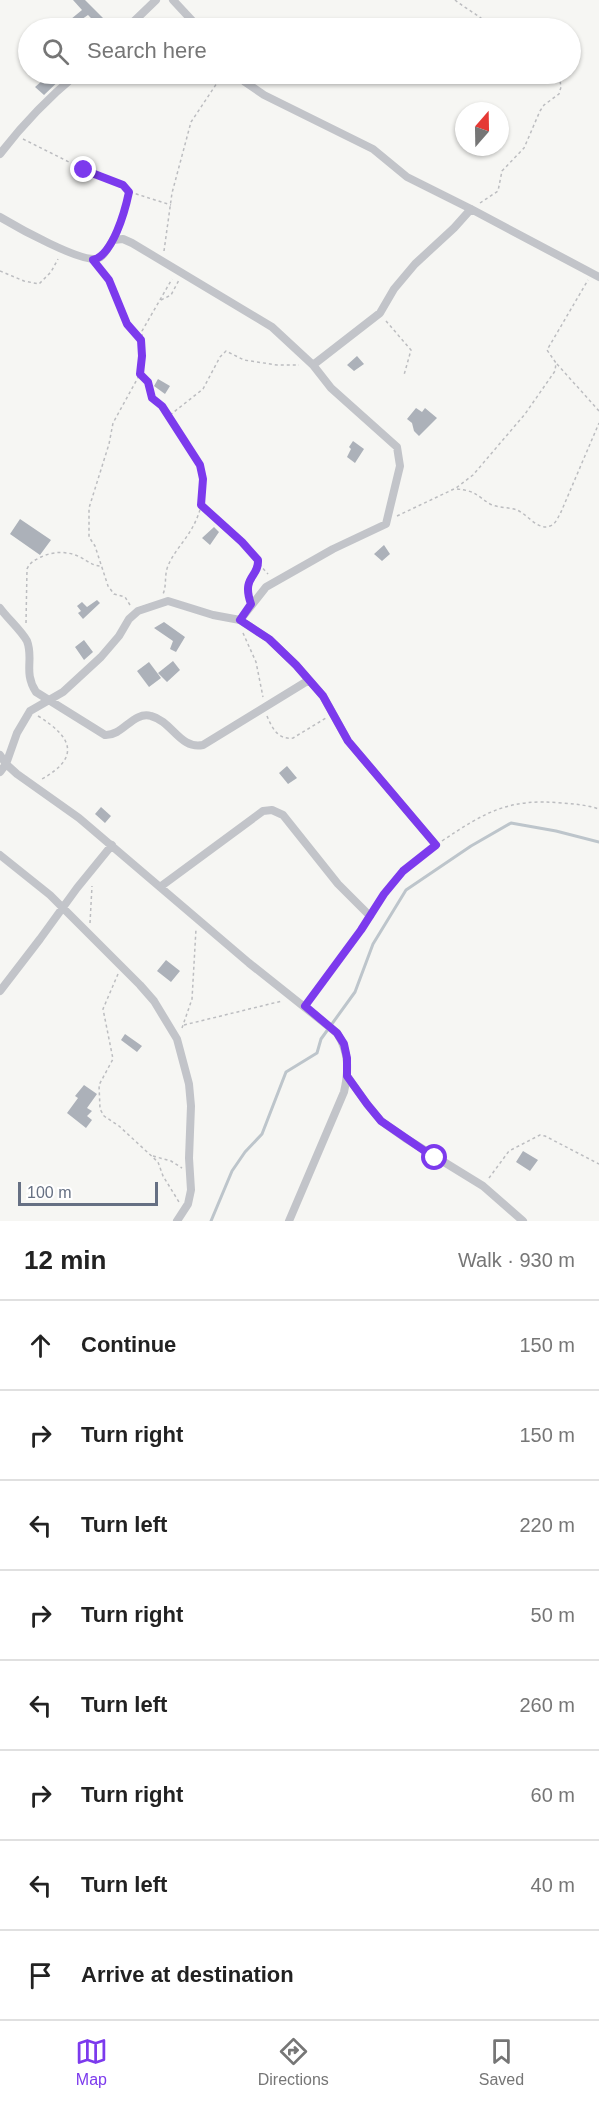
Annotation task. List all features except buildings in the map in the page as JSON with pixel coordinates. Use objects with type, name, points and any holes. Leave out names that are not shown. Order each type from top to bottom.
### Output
[{"type":"street","points":[[137,18],[156,0]]},
{"type":"street","points":[[173,0],[190,18]]},
{"type":"street","points":[[0,154],[15,134],[65,84]]},
{"type":"street","points":[[248,84],[264,95],[360,142],[381,155],[407,177],[471,208],[599,277]]},
{"type":"street","points":[[313,365],[380,313],[394,289],[414,264],[454,228],[471,208]]},
{"type":"street","points":[[0,218],[62,249],[93,260],[100,258],[113,240],[123,239],[168,263],[272,327],[313,365],[331,388],[398,447],[400,466],[388,520],[382,527],[333,549],[266,587],[237,620]]},
{"type":"street","points":[[0,772],[6,764],[17,733],[30,711],[63,692],[101,657],[119,636],[129,619],[138,611],[160,603],[174,602],[237,620],[269,639],[282,651],[323,696],[348,741],[436,845]]},
{"type":"street","points":[[0,608],[26,639],[31,684],[36,692],[105,735],[112,736],[141,716],[150,715],[160,719],[184,742],[196,747],[203,745],[309,680]]},
{"type":"street","points":[[0,754],[6,764],[112,845],[197,920],[320,1018],[337,1033],[344,1044],[347,1058],[344,1092],[290,1221]]},
{"type":"street","points":[[160,887],[263,811],[272,810],[283,815],[338,884],[370,916]]},
{"type":"street","points":[[0,991],[90,870],[112,845]]},
{"type":"street","points":[[0,855],[50,895],[154,1001],[177,1039],[189,1084],[191,1190],[188,1203],[177,1221]]},
{"type":"street","points":[[347,1076],[381,1121],[483,1186],[523,1221]]},
{"type":"path","points":[[456,0],[481,18]]},
{"type":"path","points":[[168,263],[164,245],[172,193],[191,122],[216,84]]},
{"type":"path","points":[[471,208],[498,190],[502,171],[524,148],[544,105],[559,94],[561,84]]},
{"type":"path","points":[[15,134],[84,170],[123,185],[129,192],[171,205]]},
{"type":"path","points":[[113,240],[129,192]]},
{"type":"path","points":[[0,271],[33,284],[39,284],[45,280],[56,264],[62,249]]},
{"type":"path","points":[[93,260],[109,280],[127,324],[141,340]]},
{"type":"path","points":[[160,300],[171,295],[180,270]]},
{"type":"path","points":[[138,611],[129,605],[125,597],[110,591],[95,546],[89,537],[89,508],[109,444],[113,423],[140,374],[141,340],[146,320],[180,270]]},
{"type":"path","points":[[587,272],[587,285],[547,351],[599,411]]},
{"type":"path","points":[[380,313],[411,350],[404,375]]},
{"type":"path","points":[[169,416],[202,389],[220,357],[226,351],[244,360],[313,365]]},
{"type":"path","points":[[388,520],[456,489],[473,475],[525,414],[555,371],[556,363]]},
{"type":"path","points":[[140,374],[148,382],[152,398],[169,416],[200,465],[203,479],[201,505],[192,529],[167,568],[166,588],[160,603]]},
{"type":"path","points":[[456,489],[474,492],[490,503],[515,509],[544,527],[550,526],[556,522],[561,512],[599,423]]},
{"type":"path","points":[[201,505],[254,554],[259,564],[275,582]]},
{"type":"path","points":[[26,639],[27,569],[30,564],[50,553],[62,552],[81,557],[92,565],[102,566]]},
{"type":"path","points":[[251,604],[248,586],[259,564]]},
{"type":"path","points":[[237,620],[256,662],[264,708],[272,727],[279,735],[288,739],[303,733],[333,714]]},
{"type":"path","points":[[30,711],[53,727],[68,745],[69,753],[65,760],[46,777],[32,785]]},
{"type":"path","points":[[305,1006],[384,894],[403,871],[436,845],[487,813],[515,803],[547,802],[599,809]]},
{"type":"path","points":[[90,870],[92,899],[89,918],[92,939]]},
{"type":"path","points":[[177,1039],[192,999],[197,920]]},
{"type":"path","points":[[120,967],[103,1005],[106,1034],[113,1059],[99,1085],[100,1109],[104,1116],[119,1126],[152,1156],[161,1168],[167,1185],[184,1210]]},
{"type":"path","points":[[183,1025],[273,1004],[291,996]]},
{"type":"path","points":[[483,1186],[509,1151],[540,1135],[599,1164]]},
{"type":"path","points":[[152,1156],[171,1161],[190,1173]]},
{"type":"waterway","points":[[211,1221],[232,1171],[245,1152],[262,1134],[286,1072],[317,1053],[321,1039],[355,992],[373,944],[406,890],[471,846],[511,823],[599,842]]},
{"type":"route","points":[[84,170],[123,185],[129,192],[113,240],[100,258],[93,260],[109,280],[127,324],[141,340],[140,374],[148,382],[152,398],[162,406],[200,465],[203,479],[201,505],[242,542],[258,560],[258,567],[251,576],[248,586],[251,604],[240,620],[269,639],[296,665],[323,696],[348,741],[436,845],[403,871],[384,894],[361,930],[305,1006],[337,1033],[344,1044],[347,1076],[381,1121],[435,1158]]}]
